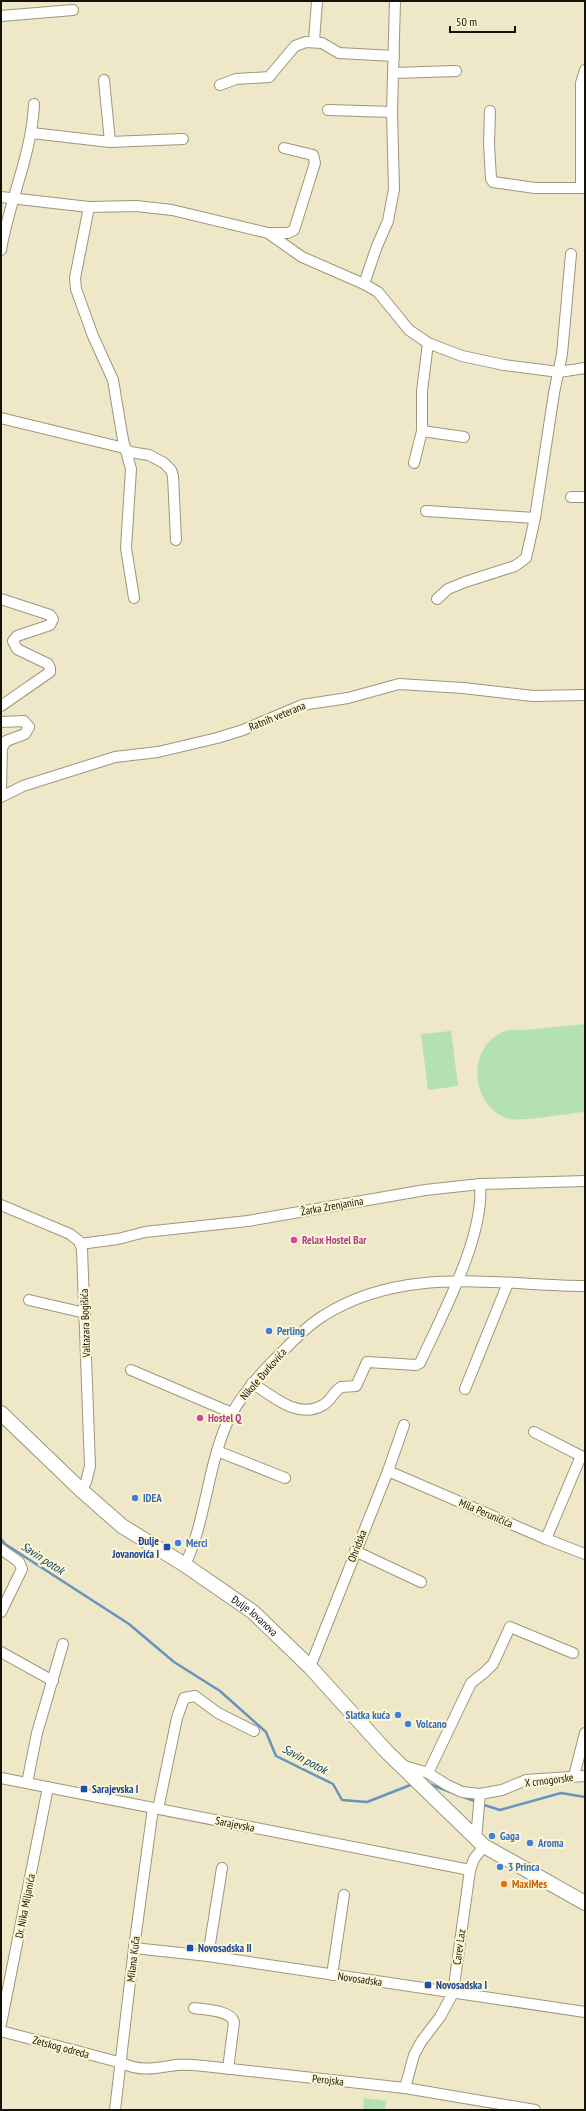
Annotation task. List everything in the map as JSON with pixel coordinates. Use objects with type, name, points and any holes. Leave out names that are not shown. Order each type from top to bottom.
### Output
[{"type":"street","points":[[314,41],[316,1]]},
{"type":"street","points":[[364,284],[377,246],[388,221],[394,189],[392,112],[395,1]]},
{"type":"street","points":[[1,16],[73,10]]},
{"type":"street","points":[[220,85],[236,79],[268,77],[296,46],[314,41],[322,43],[339,53],[394,56]]},
{"type":"street","points":[[490,111],[489,144],[491,179],[493,182],[535,188],[583,188],[581,83],[585,70]]},
{"type":"street","points":[[393,73],[456,71]]},
{"type":"street","points":[[104,80],[110,142]]},
{"type":"street","points":[[1,250],[12,199],[32,133],[34,104]]},
{"type":"street","points":[[328,110],[392,112]]},
{"type":"street","points":[[32,133],[110,142],[182,139]]},
{"type":"street","points":[[1,198],[89,207],[136,206],[172,210],[268,233],[288,233],[294,230],[315,163],[313,155],[284,148]]},
{"type":"street","points":[[89,207],[75,278],[76,289],[93,336],[113,380],[124,448],[130,469],[126,548],[134,598]]},
{"type":"street","points":[[268,233],[302,257],[364,284],[378,292],[409,330],[428,344],[462,356],[559,372],[585,368]]},
{"type":"street","points":[[437,599],[448,589],[521,564],[526,558],[535,518],[554,393],[559,372],[568,304],[571,254]]},
{"type":"street","points":[[414,462],[422,431],[422,391],[428,344]]},
{"type":"street","points":[[1,418],[124,448],[130,452],[149,455],[164,463],[171,470],[173,476],[176,540]]},
{"type":"street","points":[[422,431],[464,437]]},
{"type":"street","points":[[571,496],[585,497]]},
{"type":"street","points":[[426,511],[535,518]]},
{"type":"street","points":[[1,599],[50,615],[53,619],[50,625],[17,636],[13,641],[16,648],[48,664],[50,672],[1,706]]},
{"type":"street","name":"Ratnih veterana","points":[[1,797],[22,786],[115,757],[158,752],[217,738],[244,730],[302,705],[348,698],[399,684],[464,688],[533,696],[585,695]]},
{"type":"street","points":[[1,722],[24,721],[29,727],[26,734],[6,741],[2,748],[1,790]]},
{"type":"street","name":"Žarka Zrenjanina","points":[[80,1244],[118,1239],[145,1232],[248,1221],[425,1190],[480,1184],[585,1181]]},
{"type":"street","points":[[252,1383],[288,1406],[301,1410],[314,1409],[329,1400],[341,1387],[353,1388],[356,1386],[368,1362],[416,1366],[420,1363],[457,1280],[478,1221],[481,1202],[480,1184]]},
{"type":"street","points":[[1,1205],[70,1234],[80,1244]]},
{"type":"street","name":"Valtazara Bogišića","points":[[80,1244],[83,1254],[90,1466],[86,1482],[81,1490]]},
{"type":"street","name":"Nikole Đurkovića","points":[[185,1565],[193,1545],[217,1451],[232,1413],[252,1383],[306,1329],[336,1309],[362,1296],[386,1288],[425,1282],[457,1280],[585,1286]]},
{"type":"street","points":[[465,1389],[508,1283]]},
{"type":"street","points":[[29,1300],[85,1313]]},
{"type":"street","points":[[131,1370],[232,1413]]},
{"type":"street","name":"Đulje Jovanova","points":[[1,1414],[81,1490],[122,1526],[185,1565],[253,1612],[310,1667],[406,1769],[480,1842],[585,1903]]},
{"type":"street","name":"Ohridska","points":[[310,1667],[388,1471],[404,1425]]},
{"type":"street","points":[[534,1432],[583,1457],[546,1539]]},
{"type":"street","points":[[217,1451],[285,1478]]},
{"type":"street","name":"Mila Peruničića","points":[[388,1471],[546,1539],[585,1554]]},
{"type":"street","points":[[1,1549],[19,1562],[22,1569],[1,1612]]},
{"type":"street","points":[[355,1551],[421,1582]]},
{"type":"street","points":[[428,1773],[470,1683],[493,1664],[510,1627],[573,1653]]},
{"type":"street","points":[[26,1783],[38,1733],[63,1644]]},
{"type":"street","points":[[1,1652],[53,1681]]},
{"type":"street","name":"Milana Kuča","points":[[115,2110],[122,2063],[134,1948],[156,1808],[177,1718],[184,1698],[195,1696],[218,1713],[254,1731]]},
{"type":"street","points":[[580,1776],[585,1733]]},
{"type":"street","name":"X crnogorske","points":[[406,1769],[428,1773],[447,1785],[462,1792],[480,1797],[526,1780],[580,1776]]},
{"type":"street","name":"Sarajevska","points":[[1,1778],[470,1870]]},
{"type":"street","name":"Dr. Nika Miljanića","points":[[1,2024],[48,1787]]},
{"type":"street","points":[[480,1797],[478,1816],[480,1842]]},
{"type":"street","name":"Carev Laz","points":[[405,2088],[414,2055],[420,2042],[440,2017],[453,1993],[470,1870],[480,1842]]},
{"type":"street","points":[[208,1956],[222,1868]]},
{"type":"street","points":[[332,1975],[344,1894]]},
{"type":"street","name":"Novosadska","points":[[134,1948],[208,1956],[585,2012]]},
{"type":"street","points":[[194,2008],[226,2014],[232,2018],[234,2022],[228,2069]]},
{"type":"street","name":"Zetskog odreda","points":[[1,2031],[122,2063]]},
{"type":"street","name":"Perojska","points":[[122,2063],[136,2069],[145,2070],[178,2065],[405,2088],[535,2110]]},
{"type":"green space","points":[[585,1024],[585,1112],[515,1120],[496,1113],[487,1103],[480,1091],[478,1064],[483,1051],[491,1040],[508,1030],[524,1030]]},
{"type":"green space","points":[[451,1031],[458,1086],[428,1090],[421,1034]]},
{"type":"green space","points":[[364,2098],[386,2101],[385,2110],[363,2110]]},
{"type":"waterway","name":"Savin potok","points":[[1,1539],[5,1544],[129,1624],[174,1662],[220,1691],[266,1732],[276,1756],[333,1784],[342,1800],[367,1802],[413,1784]]},
{"type":"waterway","name":"Savin potok","points":[[429,1784],[477,1802]]},
{"type":"waterway","name":"Savin potok","points":[[481,1804],[500,1810],[561,1793],[585,1797]]},
{"type":"place","name":"Relax Hostel Bar","points":[[294,1240]]},
{"type":"place","name":"Perling","points":[[269,1331]]},
{"type":"place","name":"Hostel Q","points":[[200,1418]]},
{"type":"place","name":"IDEA","points":[[135,1498]]},
{"type":"place","name":"Merci","points":[[178,1543]]},
{"type":"place","name":"Đulje Jovanovića I","points":[[167,1547]]},
{"type":"place","name":"Slatka kuća","points":[[398,1715]]},
{"type":"place","name":"Volcano","points":[[408,1724]]},
{"type":"place","name":"Sarajevska I","points":[[84,1789]]},
{"type":"place","name":"Gaga","points":[[492,1836]]},
{"type":"place","name":"Aroma","points":[[530,1843]]},
{"type":"place","name":"3 Princa","points":[[500,1867]]},
{"type":"place","name":"MaxiMes","points":[[504,1884]]},
{"type":"place","name":"Novosadska II","points":[[190,1948]]},
{"type":"place","name":"Novosadska I","points":[[428,1985]]}]
